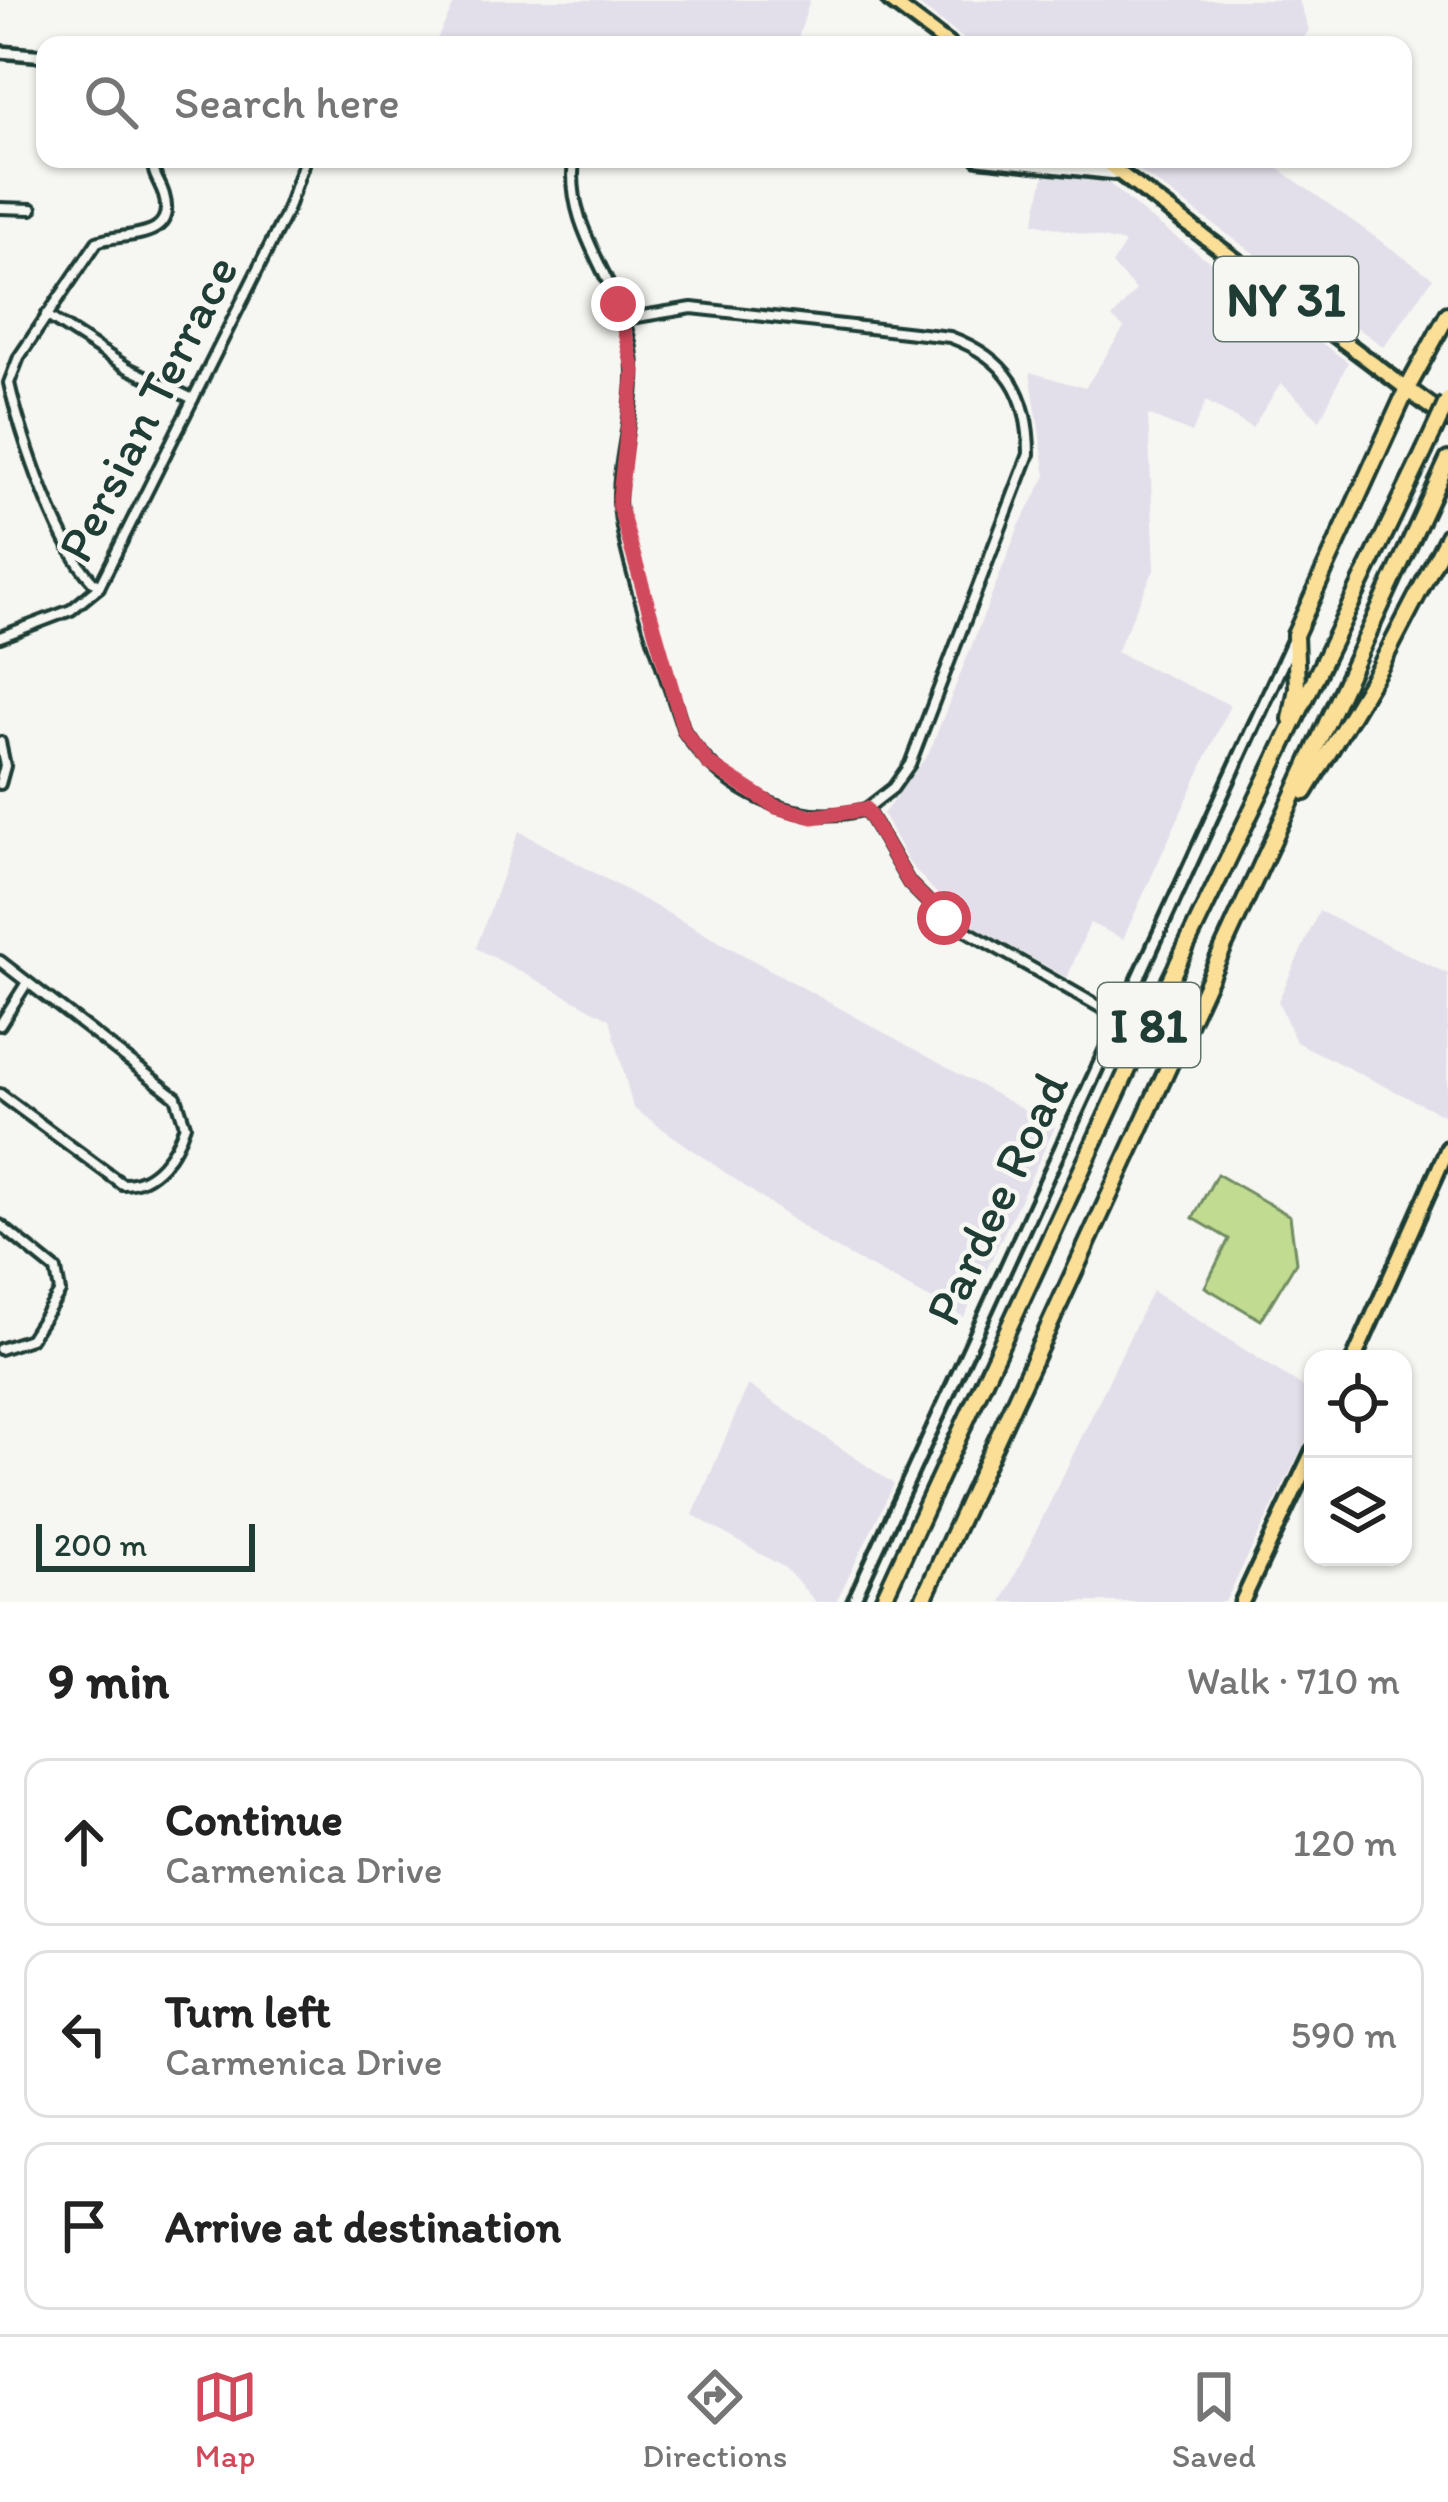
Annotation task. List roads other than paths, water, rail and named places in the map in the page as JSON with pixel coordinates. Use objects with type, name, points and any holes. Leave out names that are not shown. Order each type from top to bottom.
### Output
[{"type":"highway","name":"Pardee Road","points":[[1294,642],[1448,314]]},
{"type":"highway","name":"NY 31","points":[[1409,391],[1448,419]]},
{"type":"highway","name":"I 81","points":[[883,1602],[1448,400]]},
{"type":"highway","name":"I 81","points":[[922,1602],[1447,463]]},
{"type":"highway","points":[[1279,831],[1380,668],[1448,536]]},
{"type":"highway","points":[[1277,759],[1297,688],[1294,642]]},
{"type":"highway","points":[[1274,690],[1291,682],[1297,688]]},
{"type":"main road","points":[[889,0],[937,36]]},
{"type":"main road","name":"NY 31","points":[[1113,168],[1409,391]]},
{"type":"main road","points":[[1358,1350],[1448,1148]]},
{"type":"main road","points":[[1242,1602],[1309,1458]]},
{"type":"street","points":[[0,52],[36,55]]},
{"type":"street","points":[[99,586],[78,568],[62,535],[10,388],[19,357],[97,242],[145,236],[158,224],[165,201],[156,168]]},
{"type":"street","name":"Persian Terrace","points":[[0,637],[71,610],[99,586],[286,213],[302,168]]},
{"type":"street","points":[[574,168],[574,211],[624,320],[634,371],[619,505],[684,731],[709,764],[776,807],[813,817],[866,809],[893,788],[910,764],[1029,454],[1025,402],[1003,365],[981,349],[950,337],[692,308],[624,320]]},
{"type":"street","points":[[1064,168],[1121,174]]},
{"type":"street","points":[[0,208],[32,209]]},
{"type":"street","points":[[46,315],[128,368],[193,399]]},
{"type":"street","name":"Pardee Road","points":[[853,1602],[1294,642]]},
{"type":"street","points":[[0,742],[5,766],[0,784]]},
{"type":"street","points":[[866,809],[909,883],[944,918],[1120,1019]]},
{"type":"street","points":[[0,961],[176,1097],[185,1125],[154,1173],[139,1184],[122,1184],[0,1094]]},
{"type":"street","points":[[0,1025],[26,984]]},
{"type":"street","points":[[0,1225],[46,1260],[60,1279],[58,1301],[30,1339],[13,1349],[0,1349]]}]
